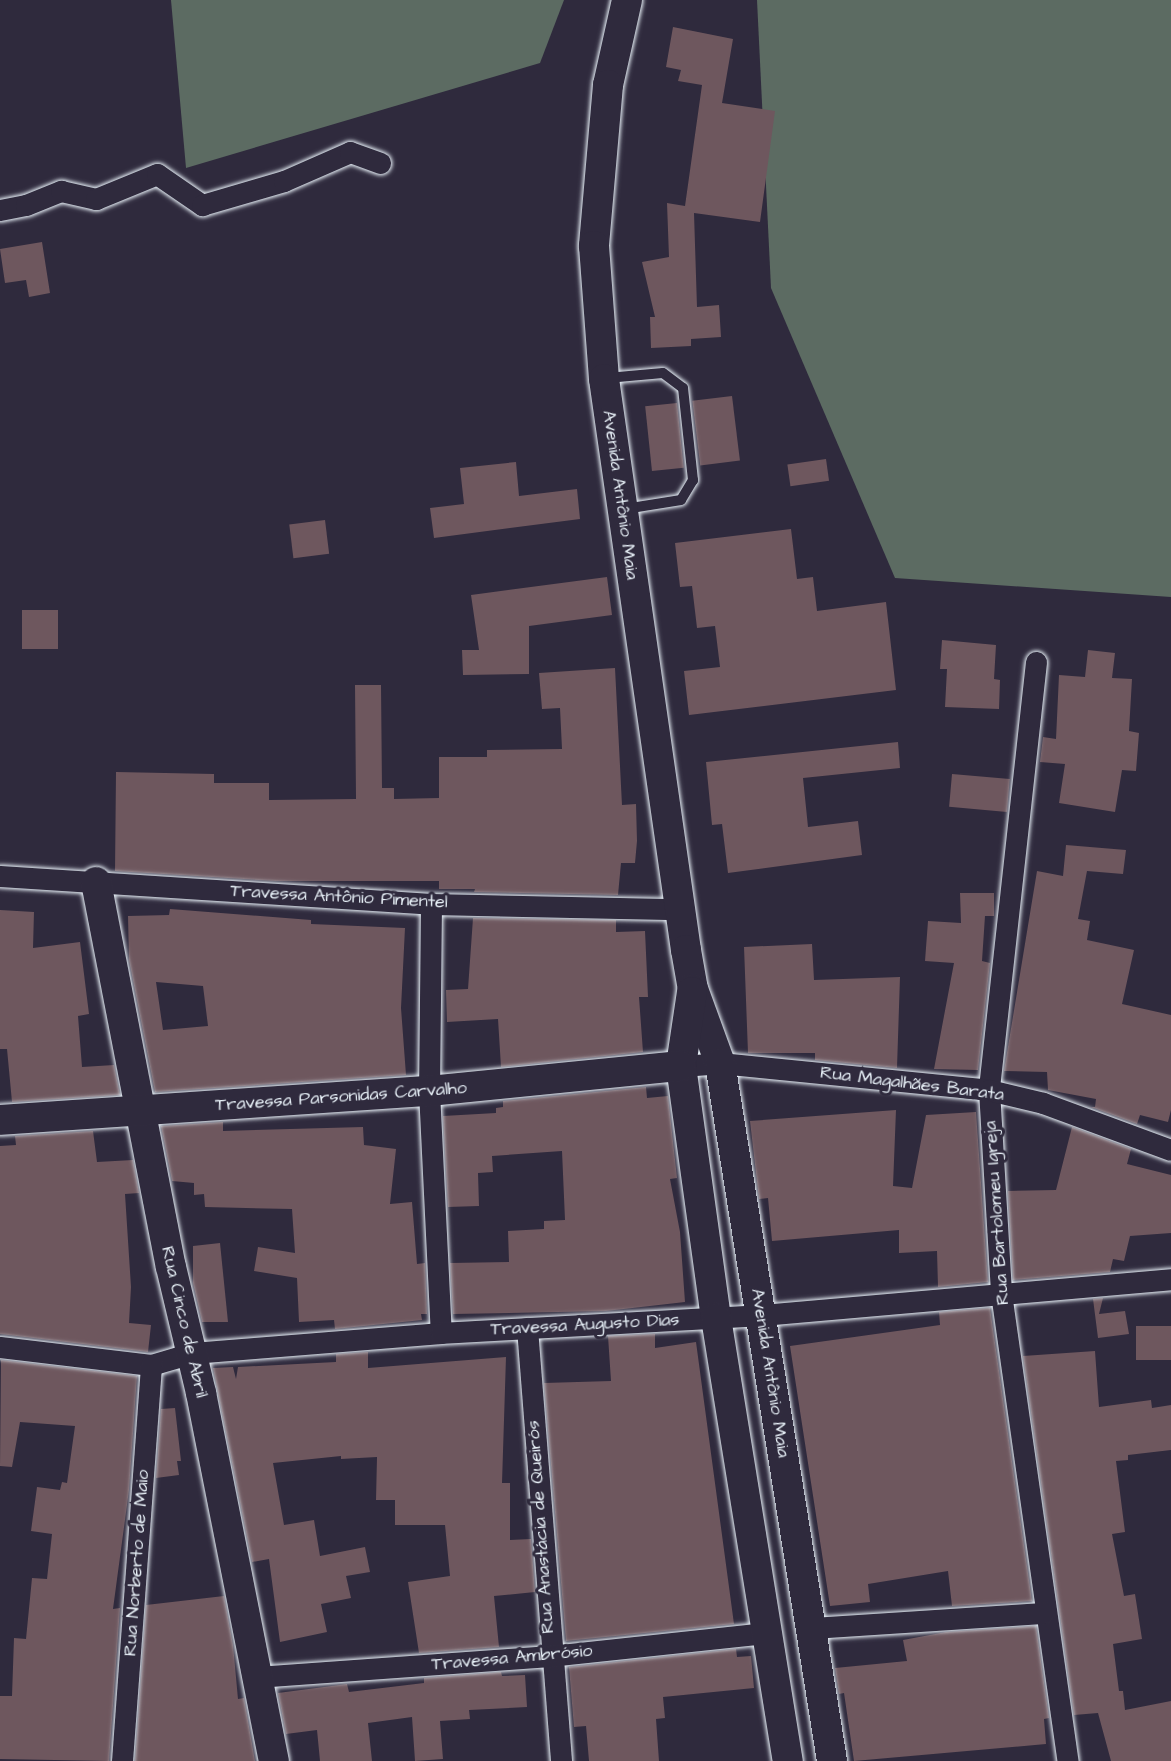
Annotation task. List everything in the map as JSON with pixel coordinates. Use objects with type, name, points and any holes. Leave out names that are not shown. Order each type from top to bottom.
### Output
[{"type":"main road","name":"Avenida Antônio Maia","points":[[627,0],[608,85],[594,246],[604,379],[679,909],[693,989],[720,1063],[832,1761]]},
{"type":"main road","name":"Rua Cinco de Abril","points":[[96,882],[140,1112],[192,1353],[274,1761]]},
{"type":"main road","name":"Avenida Antônio Maia","points":[[693,989],[681,1066],[716,1318],[788,1761]]},
{"type":"main road","name":"Travessa Parsonidas Carvalho","points":[[0,1120],[429,1091],[681,1066]]},
{"type":"street","points":[[0,210],[26,206],[61,190],[96,199],[157,174],[202,206],[284,181],[350,152],[380,163]]},
{"type":"street","name":"Rua Bartolomeu Igreja","points":[[1036,662],[989,1090],[1001,1293],[1044,1613],[1068,1761]]},
{"type":"street","name":"Travessa Antônio Pimentel","points":[[0,876],[431,904],[679,909]]},
{"type":"street","points":[[431,904],[429,1091],[441,1333]]},
{"type":"street","name":"Rua Magalhães Barata","points":[[681,1066],[720,1063],[989,1090],[1043,1103],[1171,1150]]},
{"type":"street","name":"Travessa Augusto Dias","points":[[0,1347],[151,1365],[192,1353],[441,1333],[760,1315],[1171,1279]]},
{"type":"street","name":"Rua Anastácia de Queirós","points":[[527,1328],[550,1656],[561,1761]]},
{"type":"street","name":"Rua Norberto de Maio","points":[[122,1761],[151,1365]]},
{"type":"street","points":[[811,1628],[1044,1613]]},
{"type":"street","name":"Travessa Ambrósio","points":[[256,1677],[550,1656],[767,1634]]},
{"type":"lane","points":[[604,379],[663,373],[683,388],[693,480],[681,500],[622,509]]},
{"type":"green space","points":[[171,0],[564,0],[540,63],[186,168]]},
{"type":"green space","points":[[757,0],[1171,0],[1171,597],[895,578],[771,288]]},
{"type":"building","points":[[673,27],[733,39],[722,103],[775,111],[760,222],[694,213],[697,307],[719,305],[721,337],[691,339],[691,346],[651,348],[650,317],[655,317],[642,262],[669,257],[667,203],[685,206],[702,85],[678,81],[681,70],[666,67]]},
{"type":"building","points":[[42,242],[50,293],[29,297],[26,280],[5,283],[0,249]]},
{"type":"building","points":[[732,396],[740,461],[700,465],[692,401]]},
{"type":"building","points":[[677,403],[684,468],[652,471],[645,406]]},
{"type":"building","points":[[826,459],[829,481],[790,486],[787,464]]},
{"type":"building","points":[[516,462],[519,496],[577,489],[580,519],[434,538],[430,508],[464,504],[460,468]]},
{"type":"building","points":[[325,520],[329,554],[293,558],[289,524]]},
{"type":"building","points":[[791,529],[797,579],[813,577],[817,611],[886,602],[896,690],[689,715],[684,671],[720,667],[715,626],[697,628],[692,586],[680,587],[675,543]]},
{"type":"building","points":[[607,577],[612,615],[529,626],[529,674],[463,675],[462,650],[479,650],[471,595]]},
{"type":"building","points":[[22,610],[58,610],[58,649],[22,649]]},
{"type":"building","points":[[942,640],[996,645],[994,679],[1000,680],[999,709],[945,707],[947,669],[940,669]]},
{"type":"building","points":[[1088,650],[1115,653],[1112,678],[1132,679],[1129,731],[1139,733],[1136,771],[1122,770],[1115,812],[1059,803],[1065,764],[1040,762],[1043,737],[1056,739],[1059,675],[1085,677]]},
{"type":"building","points":[[615,668],[622,805],[636,804],[637,841],[635,863],[621,863],[618,895],[474,892],[475,889],[439,889],[439,881],[276,881],[115,871],[116,772],[214,774],[214,783],[269,783],[269,800],[356,799],[355,685],[381,685],[382,788],[394,788],[394,799],[439,798],[439,757],[487,757],[487,750],[562,749],[560,708],[542,709],[539,673]]},
{"type":"building","points":[[898,742],[900,768],[803,778],[808,827],[858,821],[862,855],[728,873],[722,824],[712,825],[706,762]]},
{"type":"building","points":[[952,774],[1010,779],[1007,812],[949,807]]},
{"type":"building","points":[[1066,845],[1126,850],[1123,874],[1087,871],[1078,919],[1090,921],[1087,940],[1134,950],[1122,1004],[1171,1015],[1171,1110],[1168,1122],[1140,1115],[1137,1124],[1091,1107],[1095,1107],[1096,1099],[1048,1090],[1047,1072],[1004,1071],[1037,871],[1063,876]]},
{"type":"building","points":[[960,893],[994,893],[994,916],[985,916],[982,961],[990,963],[978,1070],[934,1069],[954,963],[925,961],[928,921],[961,923]]},
{"type":"building","points":[[170,909],[311,920],[311,924],[405,928],[401,1008],[406,1075],[155,1092],[129,960],[128,916],[169,915]],"holes":[[[156,982],[203,986],[208,1026],[163,1030]]]},
{"type":"building","points":[[0,910],[34,912],[33,948],[80,942],[89,1014],[78,1016],[82,1067],[114,1065],[120,1095],[12,1102],[7,1049],[0,1049]]},
{"type":"building","points":[[473,918],[616,920],[616,932],[645,931],[648,997],[639,997],[643,1052],[501,1067],[498,1019],[447,1022],[446,990],[468,989]]},
{"type":"building","points":[[812,944],[814,980],[900,977],[897,1068],[815,1060],[815,1053],[748,1053],[744,947]]},
{"type":"building","points":[[646,1087],[647,1098],[668,1096],[677,1178],[670,1179],[680,1232],[685,1302],[606,1311],[453,1314],[450,1263],[509,1262],[508,1231],[544,1229],[544,1221],[565,1220],[562,1151],[492,1156],[493,1172],[478,1173],[479,1206],[448,1207],[443,1116],[496,1113],[496,1108],[503,1107],[503,1101]]},
{"type":"building","points":[[896,1110],[893,1186],[912,1188],[926,1115],[976,1112],[988,1282],[938,1287],[937,1251],[899,1253],[899,1230],[772,1241],[768,1198],[759,1199],[750,1121]]},
{"type":"building","points":[[223,1122],[223,1131],[363,1127],[364,1145],[396,1149],[390,1204],[412,1202],[417,1264],[425,1263],[427,1314],[421,1314],[422,1320],[335,1329],[334,1320],[299,1322],[297,1278],[254,1271],[258,1247],[295,1253],[292,1209],[205,1207],[204,1194],[194,1195],[194,1183],[172,1181],[161,1126]]},
{"type":"building","points":[[1072,1127],[1131,1149],[1127,1164],[1171,1175],[1171,1233],[1130,1236],[1124,1261],[1113,1259],[1110,1272],[1013,1280],[1008,1191],[1056,1190]]},
{"type":"building","points":[[93,1131],[97,1162],[133,1160],[139,1193],[125,1194],[131,1287],[129,1323],[151,1325],[148,1352],[0,1334],[0,1146],[16,1145],[15,1136]]},
{"type":"building","points":[[220,1243],[228,1322],[202,1322],[193,1283],[193,1246]]},
{"type":"building","points":[[1103,1298],[1099,1314],[1125,1311],[1129,1334],[1098,1338],[1093,1299]]},
{"type":"building","points":[[990,1308],[1032,1601],[952,1606],[948,1571],[868,1584],[870,1602],[830,1606],[790,1346],[940,1325],[939,1312]]},
{"type":"building","points":[[1136,1326],[1171,1326],[1171,1360],[1136,1360]]},
{"type":"building","points":[[655,1334],[655,1348],[696,1342],[734,1624],[566,1641],[544,1383],[611,1381],[608,1336]]},
{"type":"building","points":[[1095,1351],[1099,1407],[1151,1400],[1152,1408],[1171,1405],[1171,1450],[1128,1455],[1128,1460],[1116,1461],[1125,1532],[1112,1534],[1124,1596],[1135,1594],[1142,1639],[1113,1644],[1119,1691],[1123,1691],[1125,1710],[1171,1701],[1171,1761],[1111,1761],[1098,1713],[1074,1715],[1023,1356]]},
{"type":"building","points":[[368,1352],[368,1368],[506,1357],[502,1483],[510,1483],[510,1540],[531,1539],[535,1592],[494,1596],[499,1647],[419,1653],[408,1582],[450,1576],[445,1525],[395,1525],[395,1500],[376,1500],[377,1457],[341,1459],[341,1456],[273,1463],[284,1525],[314,1520],[320,1556],[365,1547],[370,1572],[346,1576],[351,1598],[321,1604],[327,1632],[280,1642],[269,1559],[252,1562],[213,1368],[233,1367],[236,1379],[238,1367],[336,1362],[336,1354]]},
{"type":"building","points":[[1,1360],[137,1376],[129,1490],[113,1609],[120,1608],[109,1761],[0,1759],[0,1696],[12,1696],[14,1638],[26,1639],[32,1578],[47,1579],[52,1534],[31,1531],[37,1487],[60,1490],[62,1482],[67,1483],[75,1426],[20,1422],[12,1467],[0,1466]]},
{"type":"building","points":[[175,1408],[181,1461],[177,1461],[179,1475],[156,1478],[161,1409]]},
{"type":"building","points":[[224,1596],[233,1645],[238,1699],[244,1698],[255,1761],[135,1761],[146,1605]]},
{"type":"building","points":[[1036,1626],[1049,1718],[1044,1719],[1046,1744],[854,1761],[844,1693],[839,1694],[835,1668],[907,1661],[903,1640],[946,1632]]},
{"type":"building","points":[[736,1649],[737,1657],[751,1656],[754,1688],[663,1697],[665,1718],[656,1719],[659,1761],[589,1761],[586,1726],[574,1727],[569,1667]]},
{"type":"building","points":[[501,1672],[502,1676],[525,1675],[527,1707],[469,1710],[470,1719],[440,1721],[443,1759],[415,1761],[412,1717],[368,1723],[372,1761],[320,1761],[317,1730],[286,1734],[278,1693],[347,1684],[349,1692],[424,1683],[424,1678]]}]
